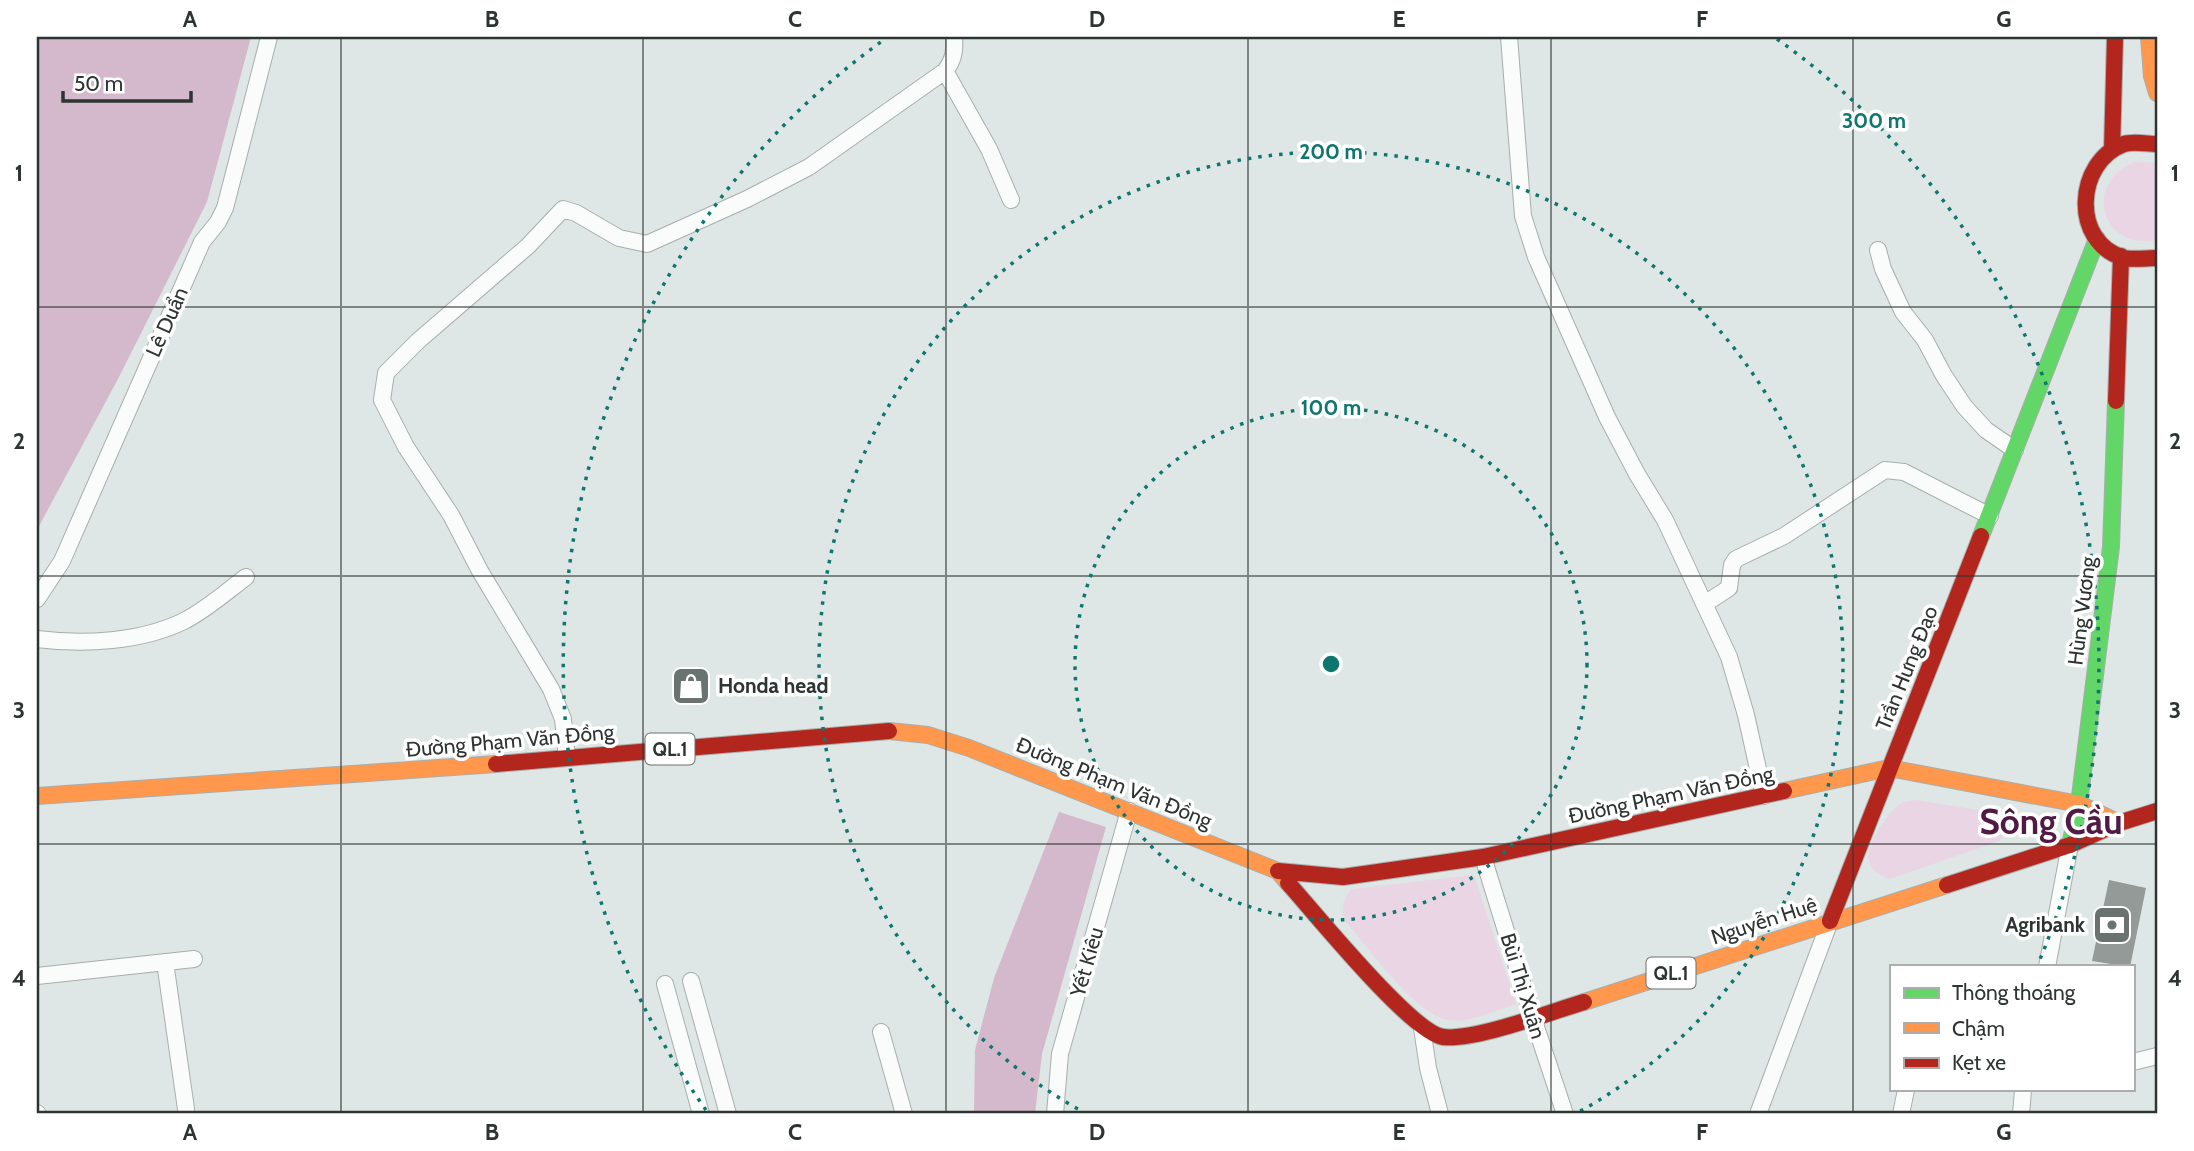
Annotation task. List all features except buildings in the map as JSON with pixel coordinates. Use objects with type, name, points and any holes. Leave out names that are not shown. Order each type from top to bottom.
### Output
[{"type":"street","name":"Lê Duẩn","points":[[37,599],[62,561],[196,255],[225,208],[269,37]]},
{"type":"street","points":[[567,758],[563,719],[551,689],[480,571],[451,515],[406,447],[382,400],[386,373],[418,341],[528,246],[563,209],[576,213],[619,238],[647,244],[747,199],[809,167],[945,71],[951,64],[955,51],[954,37]]},
{"type":"street","points":[[1509,37],[1523,216],[1536,257],[1607,417],[1665,520],[1729,657],[1746,715],[1764,796]]},
{"type":"street","points":[[2112,150],[2115,37]]},
{"type":"street","points":[[2149,37],[2152,76],[2157,93]]},
{"type":"street","points":[[945,71],[989,149],[1011,200]]},
{"type":"street","points":[[2157,144],[2138,142],[2124,144],[2112,150],[2094,168],[2085,191],[2084,208],[2088,224],[2097,239],[2108,249],[2138,260],[2157,258]]},
{"type":"street","name":"Trần Hưng Đạo","points":[[1758,1114],[1889,768],[2097,239]]},
{"type":"street","points":[[1878,250],[1883,269],[1903,312],[1925,340],[1964,406],[1986,429],[2015,450]]},
{"type":"street","name":"Hùng Vương","points":[[2047,965],[2079,804],[2111,547],[2121,256]]},
{"type":"street","points":[[1706,603],[1729,588],[1731,565],[1736,559],[1784,536],[1885,470],[1903,472],[1990,516]]},
{"type":"street","points":[[37,639],[56,642],[148,635],[185,620],[246,577]]},
{"type":"street","name":"Đường Phạm Văn Đồng","points":[[37,796],[567,758],[885,731],[928,735],[969,748],[1278,871],[1343,877],[1483,857],[1889,768],[2079,804],[2119,823]]},
{"type":"street","name":"Yết Kiêu","points":[[1055,1114],[1060,1054],[1129,811]]},
{"type":"street","name":"QL.1","points":[[2119,823],[2157,811]]},
{"type":"street","name":"Nguyễn Huệ","points":[[1278,871],[1399,1007],[1422,1028],[1442,1037],[1471,1035],[1533,1018],[2070,845],[2119,823]]},
{"type":"street","name":"Bùi Thị Xuân","points":[[1483,857],[1565,1114]]},
{"type":"street","points":[[37,976],[194,959]]},
{"type":"street","points":[[165,962],[186,1110]]},
{"type":"street","points":[[691,981],[728,1114]]},
{"type":"street","points":[[665,984],[701,1114]]},
{"type":"street","points":[[1422,1028],[1428,1068],[1440,1114]]},
{"type":"street","points":[[881,1032],[904,1114]]},
{"type":"street","points":[[2134,1062],[2157,1056]]},
{"type":"street","points":[[1901,1114],[1906,1092]]},
{"type":"street","points":[[2021,1114],[2025,1092]]},
{"type":"shaded area","points":[[37,37],[251,37],[207,202],[119,377],[37,530]]},
{"type":"shaded area","points":[[2135,162],[2157,164],[2157,240],[2138,241],[2122,235],[2111,226],[2105,213],[2104,199],[2108,185],[2118,172]]},
{"type":"shaded area","points":[[1917,800],[2002,814],[2010,823],[2008,831],[1999,841],[1890,879],[1870,865],[1870,848],[1878,830],[1895,808],[1904,802]]},
{"type":"shaded area","points":[[1059,812],[1106,827],[1042,1054],[1035,1114],[974,1114],[975,1050],[994,978]]},
{"type":"shaded area","points":[[1474,875],[1516,1004],[1473,1018],[1448,1020],[1435,1016],[1392,977],[1344,919],[1343,906],[1352,889]]},
{"type":"traffic: fast","points":[[1981,536],[2097,239]]},
{"type":"traffic: fast","points":[[2070,845],[2079,804],[2111,547],[2116,401]]},
{"type":"traffic: slow","points":[[2149,37],[2152,76],[2157,93]]},
{"type":"traffic: slow","points":[[889,731],[928,735],[969,748],[1278,871],[1288,883]]},
{"type":"traffic: slow","points":[[37,796],[496,764]]},
{"type":"traffic: slow","points":[[1784,791],[1889,768],[2079,804],[2119,823]]},
{"type":"traffic: slow","points":[[1584,1002],[1947,885]]},
{"type":"traffic: jam","points":[[2112,150],[2115,37]]},
{"type":"traffic: jam","points":[[2157,144],[2128,143],[2108,153],[2096,167],[2088,184],[2086,202],[2088,220],[2095,236],[2107,250],[2124,258],[2157,258]]},
{"type":"traffic: jam","points":[[2116,401],[2121,256]]},
{"type":"traffic: jam","points":[[1830,921],[1981,536]]},
{"type":"traffic: jam","points":[[496,764],[889,731]]},
{"type":"traffic: jam","points":[[1278,871],[1343,877],[1483,857],[1784,791]]},
{"type":"traffic: jam","points":[[1947,885],[2070,845],[2119,823],[2157,811]]},
{"type":"traffic: jam","points":[[1288,883],[1387,994],[1409,1015],[1443,1037],[1474,1035],[1584,1002]]},
{"type":"place","name":"Honda head","points":[[691,686]]},
{"type":"place","name":"Agribank","points":[[2112,925]]},
{"type":"district","name":"Sông Cầu","points":[[2051,822]]}]
